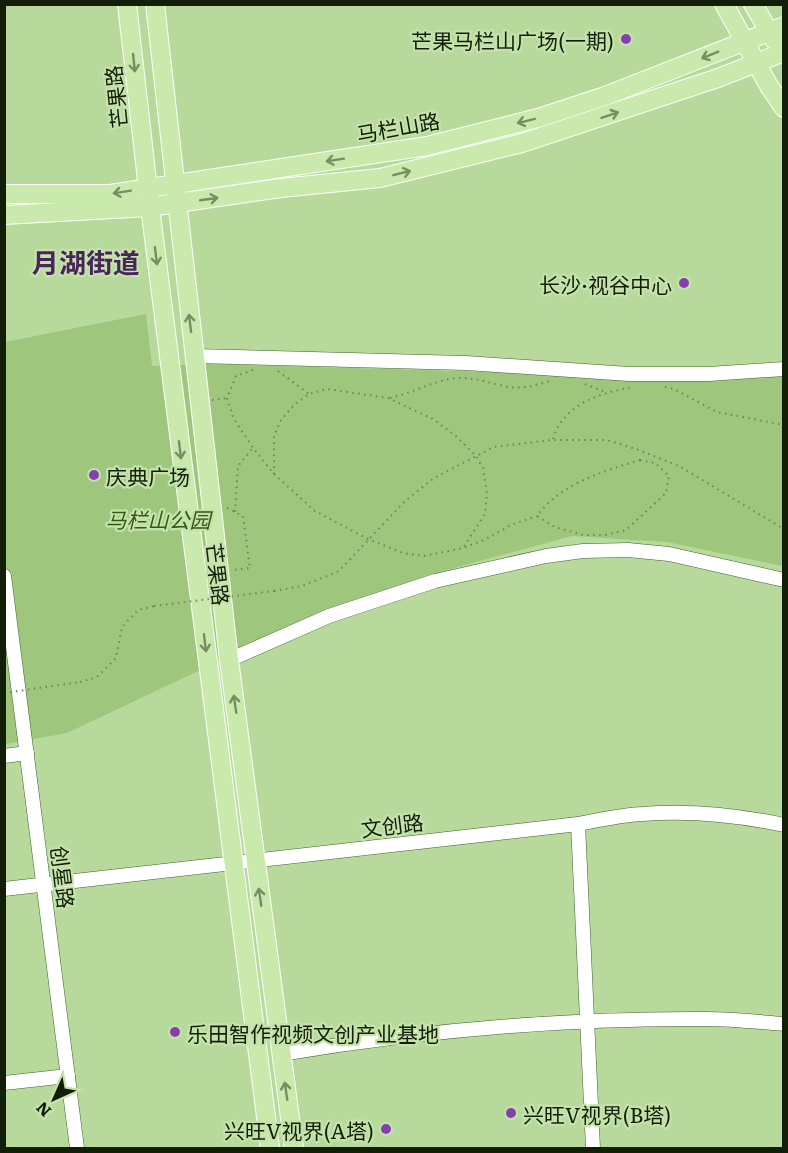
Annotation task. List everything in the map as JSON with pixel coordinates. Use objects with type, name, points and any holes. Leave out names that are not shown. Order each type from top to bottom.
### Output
[{"type":"main road","name":"芒果路","points":[[128,4],[150,207],[270,1149]]},
{"type":"main road","name":"芒果路","points":[[154,4],[229,660],[294,1149]]},
{"type":"main road","points":[[724,4],[783,108]]},
{"type":"main road","points":[[753,4],[776,29],[783,54]]},
{"type":"main road","name":"马栏山路","points":[[4,215],[150,207],[175,194],[427,146],[538,118],[604,96],[776,29]]},
{"type":"main road","name":"马栏山路","points":[[4,194],[110,194],[148,188],[175,194],[391,176],[522,143],[608,116],[783,54]]},
{"type":"street","points":[[194,357],[466,363],[629,374],[709,374],[783,369]]},
{"type":"street","points":[[229,660],[329,616],[435,581],[546,556],[583,551],[628,550],[669,554],[783,580]]},
{"type":"street","name":"创星路","points":[[4,576],[77,1149]]},
{"type":"street","points":[[4,756],[27,753]]},
{"type":"street","name":"文创路","points":[[4,889],[578,824],[640,814],[701,813],[783,825]]},
{"type":"street","points":[[578,824],[592,1149]]},
{"type":"street","points":[[281,1054],[424,1035],[587,1022],[708,1019],[783,1024]]},
{"type":"street","points":[[4,1083],[68,1076]]},
{"type":"path","points":[[257,368],[236,376],[227,398],[234,419],[253,448],[274,474],[315,511],[368,539],[403,553],[424,556],[463,548],[484,540],[511,525],[537,516],[547,502],[569,486],[640,460],[655,462],[669,476],[666,494],[627,530],[605,535],[583,535],[555,527],[537,516]]},
{"type":"path","points":[[274,369],[309,394]]},
{"type":"path","points":[[388,398],[406,395],[444,380],[461,378],[526,388],[554,380],[553,369]]},
{"type":"path","points":[[584,383],[605,392]]},
{"type":"path","points":[[552,441],[556,427],[576,407],[605,392],[639,386]]},
{"type":"path","points":[[658,386],[675,389],[717,412],[783,423]]},
{"type":"path","points":[[274,474],[274,436],[281,420],[294,405],[309,394],[327,389],[388,398],[433,419],[457,437],[476,456],[483,468],[488,493],[485,514],[463,548]]},
{"type":"path","points":[[4,693],[80,682],[97,677],[116,658],[122,627],[138,610],[302,586],[339,571],[405,501],[434,478],[494,447],[552,441],[607,440],[679,466],[783,529]]},
{"type":"path","points":[[235,512],[238,466],[253,448]]},
{"type":"path","points":[[655,462],[657,457]]},
{"type":"path","points":[[210,499],[243,516],[250,568],[219,572]]},
{"type":"shaded area","points":[[5,5],[783,5],[783,1148],[5,1148]]},
{"type":"green space","name":"马栏山公园","points":[[146,314],[152,366],[211,364],[670,377],[783,375],[783,566],[667,542],[572,536],[425,576],[246,644],[196,672],[67,733],[5,744],[5,342]]},
{"type":"place","name":"芒果马栏山广场(一期)","points":[[626,39]]},
{"type":"place","name":"长沙·视谷中心","points":[[684,283]]},
{"type":"place","name":"庆典广场","points":[[94,475]]},
{"type":"place","name":"乐田智作视频文创产业基地","points":[[175,1032]]},
{"type":"place","name":"兴旺V视界(B塔)","points":[[511,1113]]},
{"type":"place","name":"兴旺V视界(A塔)","points":[[386,1129]]},
{"type":"district","name":"月湖街道","points":[[86,261]]}]
